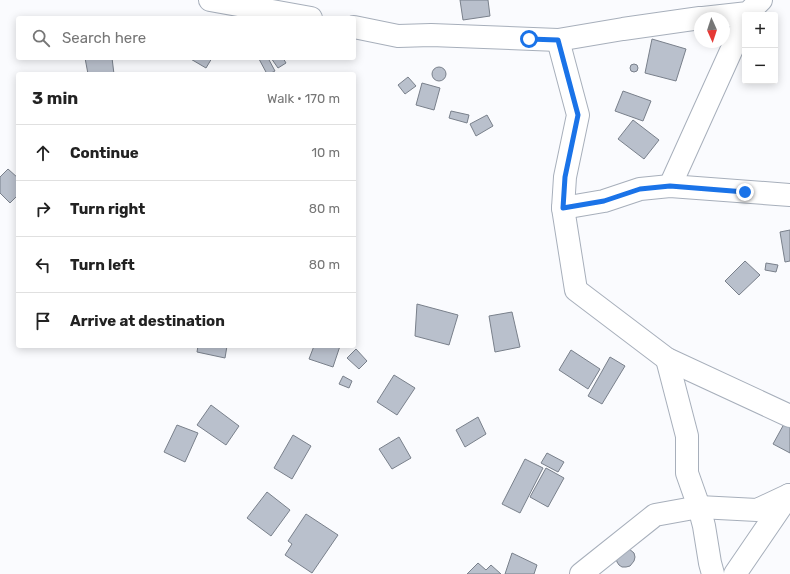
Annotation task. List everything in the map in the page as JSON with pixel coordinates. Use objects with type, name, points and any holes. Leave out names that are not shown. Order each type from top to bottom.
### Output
[{"type":"street","points":[[210,0],[300,16]]},
{"type":"street","points":[[730,15],[742,13]]},
{"type":"street","points":[[356,27],[398,36],[431,35],[558,40],[694,19]]},
{"type":"street","points":[[670,186],[742,29]]},
{"type":"street","points":[[558,40],[578,115],[565,177],[563,208],[576,290],[667,359],[790,416]]},
{"type":"street","points":[[563,208],[604,201],[640,189],[670,186],[790,195]]},
{"type":"street","points":[[667,359],[687,436],[687,473],[699,507],[704,526],[710,563],[714,574]]},
{"type":"street","points":[[582,574],[655,515],[699,507],[757,510],[790,495]]},
{"type":"street","points":[[735,574],[790,495]]},
{"type":"building","points":[[460,0],[488,0],[490,16],[463,20]]},
{"type":"building","points":[[652,39],[686,49],[676,81],[645,73]]},
{"type":"building","points":[[85,60],[112,60],[114,72],[88,72]]},
{"type":"building","points":[[192,60],[211,60],[206,68]]},
{"type":"building","points":[[260,60],[269,60],[275,71],[266,72]]},
{"type":"building","points":[[272,60],[284,60],[286,63],[278,68]]},
{"type":"building","points":[[632,64],[636,64],[638,68],[636,72],[632,72],[630,70],[630,66]]},
{"type":"building","points":[[436,67],[442,67],[446,71],[446,77],[442,81],[436,81],[432,77],[432,71]]},
{"type":"building","points":[[408,77],[416,86],[405,94],[398,85]]},
{"type":"building","points":[[422,83],[440,88],[434,110],[416,105]]},
{"type":"building","points":[[623,91],[651,101],[643,121],[615,111]]},
{"type":"building","points":[[451,111],[469,115],[467,123],[449,118]]},
{"type":"building","points":[[487,115],[493,126],[476,136],[470,124]]},
{"type":"building","points":[[633,120],[659,140],[644,159],[618,139]]},
{"type":"building","points":[[8,169],[16,176],[16,197],[10,203],[0,193],[0,177]]},
{"type":"building","points":[[790,230],[790,261],[785,262],[780,232]]},
{"type":"building","points":[[745,261],[760,275],[739,295],[725,281]]},
{"type":"building","points":[[766,263],[778,265],[776,272],[765,270]]},
{"type":"building","points":[[417,304],[458,315],[449,345],[415,336]]},
{"type":"building","points":[[512,312],[520,347],[495,352],[489,316]]},
{"type":"building","points":[[198,348],[227,348],[225,358],[197,352]]},
{"type":"building","points":[[313,348],[339,348],[333,367],[309,359]]},
{"type":"building","points":[[356,349],[367,361],[359,369],[347,358]]},
{"type":"building","points":[[571,350],[600,369],[588,389],[559,370]]},
{"type":"building","points":[[610,357],[625,366],[602,404],[588,396]]},
{"type":"building","points":[[394,375],[415,388],[397,415],[377,402]]},
{"type":"building","points":[[343,376],[352,381],[349,388],[339,384]]},
{"type":"building","points":[[211,405],[239,426],[226,445],[197,425]]},
{"type":"building","points":[[478,417],[486,434],[465,447],[456,430]]},
{"type":"building","points":[[784,424],[790,427],[790,453],[773,444]]},
{"type":"building","points":[[177,425],[198,433],[185,462],[164,452]]},
{"type":"building","points":[[293,435],[311,446],[292,479],[274,468]]},
{"type":"building","points":[[399,437],[411,458],[392,469],[379,449]]},
{"type":"building","points":[[547,453],[564,462],[558,472],[541,463]]},
{"type":"building","points":[[525,459],[543,468],[520,513],[502,504]]},
{"type":"building","points":[[546,468],[564,478],[548,507],[530,497]]},
{"type":"building","points":[[267,492],[290,510],[271,536],[247,518]]},
{"type":"building","points":[[306,514],[338,535],[312,573],[285,555],[292,544],[288,541]]},
{"type":"building","points":[[628,548],[634,553],[634,561],[630,566],[622,567],[617,562],[616,558]]},
{"type":"building","points":[[512,553],[537,565],[534,574],[505,574]]},
{"type":"building","points":[[478,563],[486,570],[491,565],[501,574],[467,574]]},
{"type":"route","points":[[529,39],[558,40],[578,115],[565,177],[563,208],[604,201],[640,189],[670,186],[745,192]]}]
